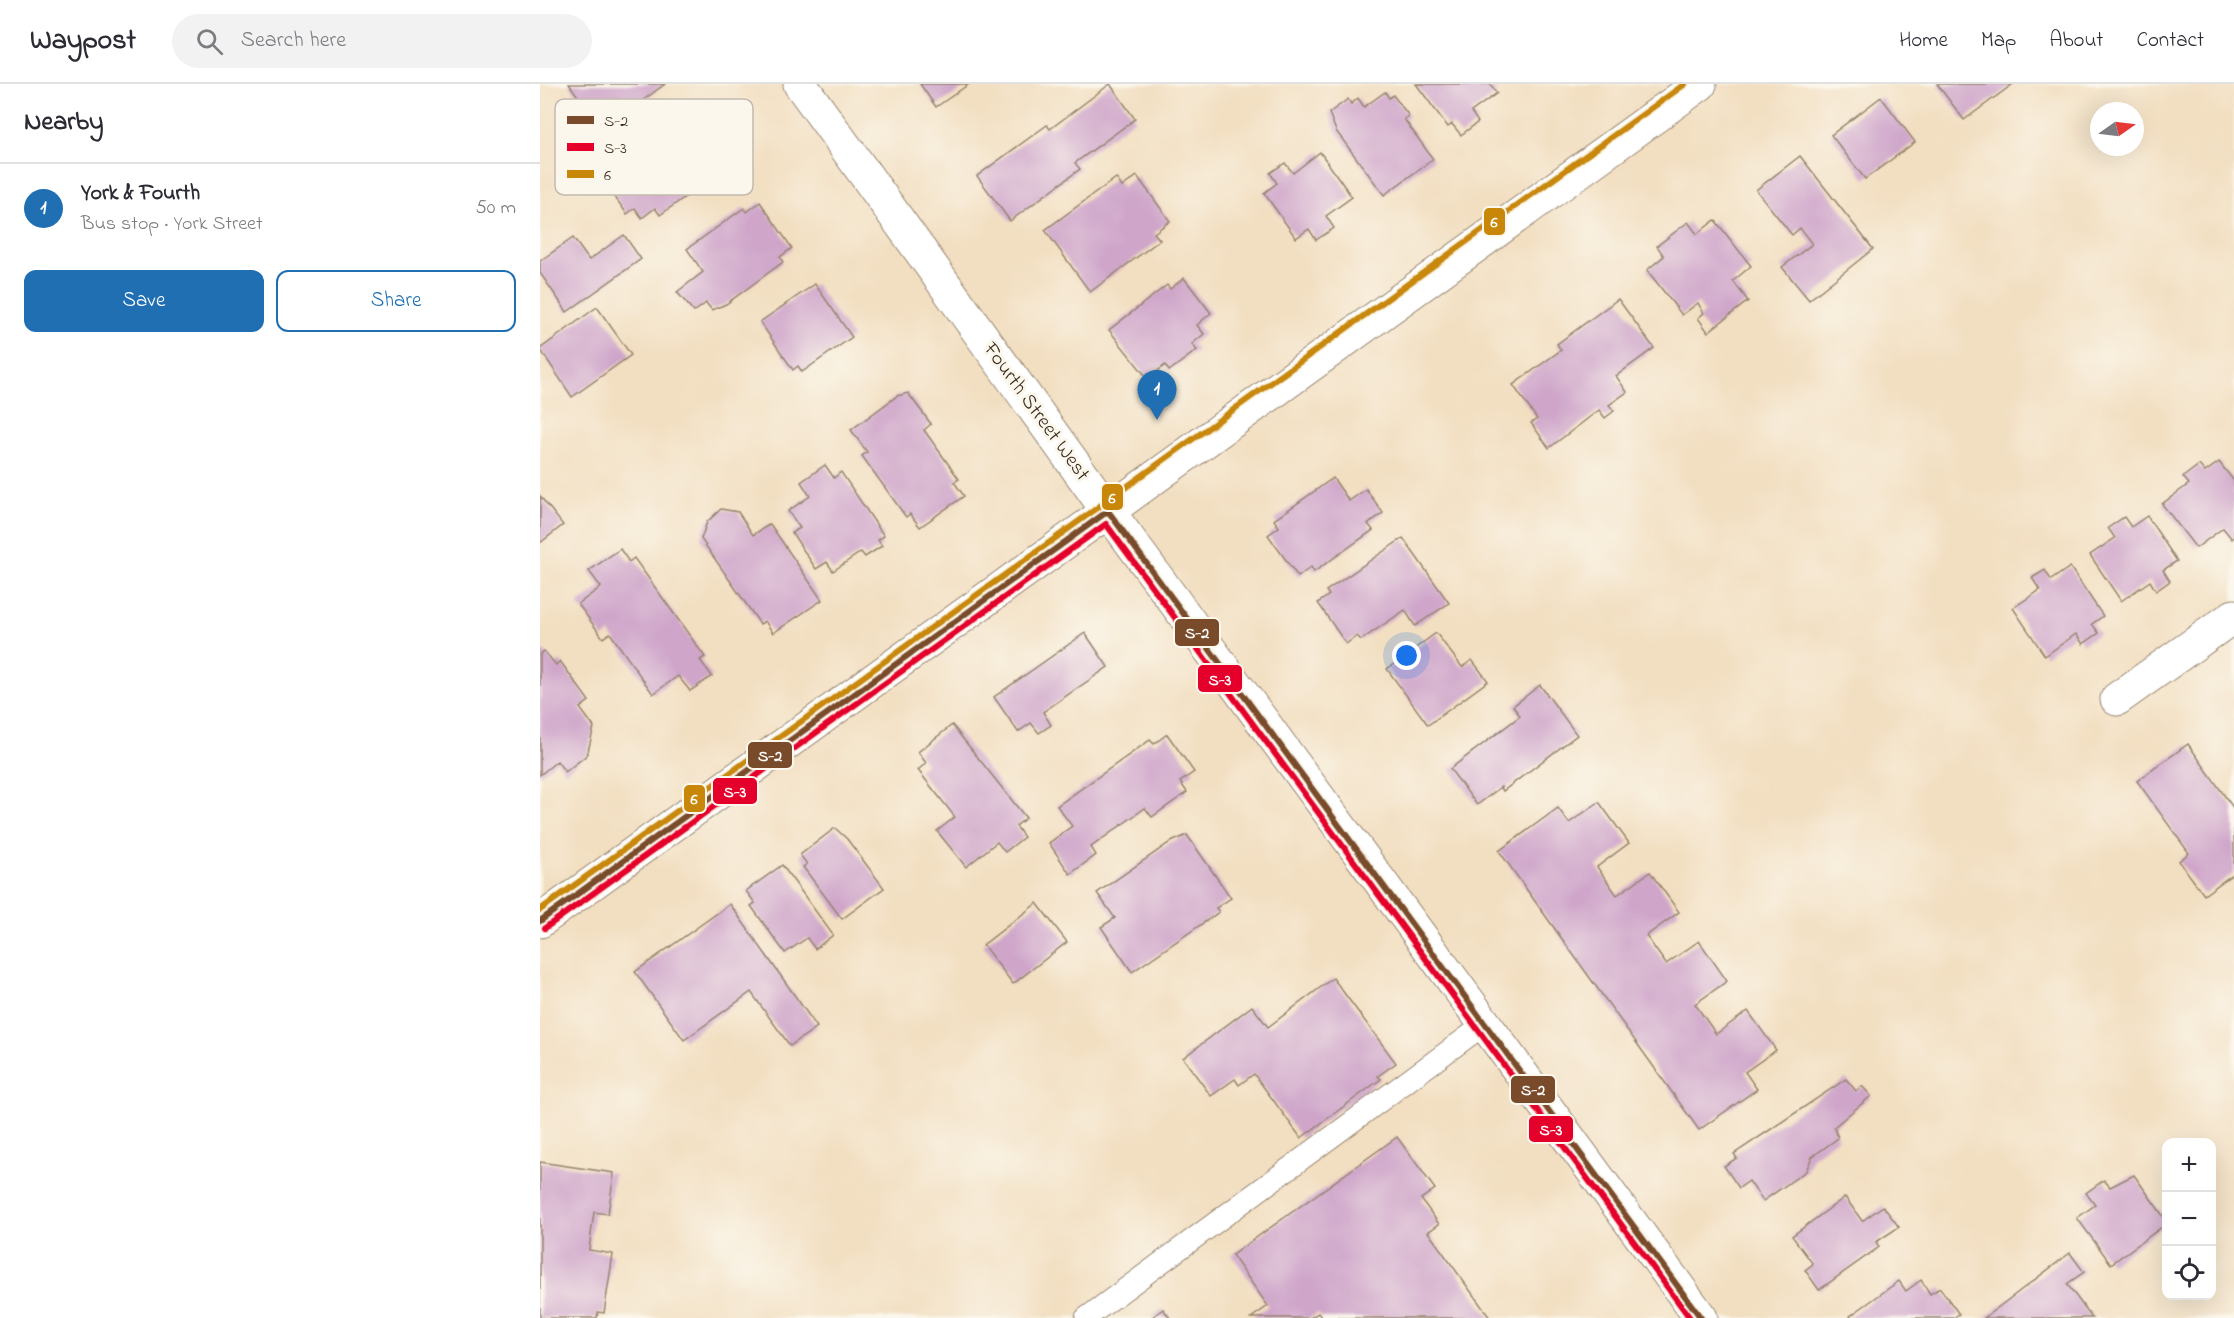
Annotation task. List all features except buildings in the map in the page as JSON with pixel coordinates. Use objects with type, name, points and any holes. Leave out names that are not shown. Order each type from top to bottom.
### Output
[{"type":"street","name":"Fourth Street West","points":[[800,84],[1107,510],[1701,1318]]},
{"type":"street","points":[[540,921],[1107,510],[1663,95],[1700,84]]},
{"type":"street","points":[[2117,699],[2234,616]]},
{"type":"lane","points":[[1086,1318],[1485,1024]]},
{"type":"transit line","name":"6","points":[[540,910],[1685,84]]},
{"type":"transit line","name":"S-2","points":[[540,921],[1108,511],[1701,1318]]},
{"type":"transit line","name":"S-3","points":[[545,928],[1106,524],[1690,1318]]},
{"type":"place","name":"York & Fourth","points":[[1157,420]]}]
